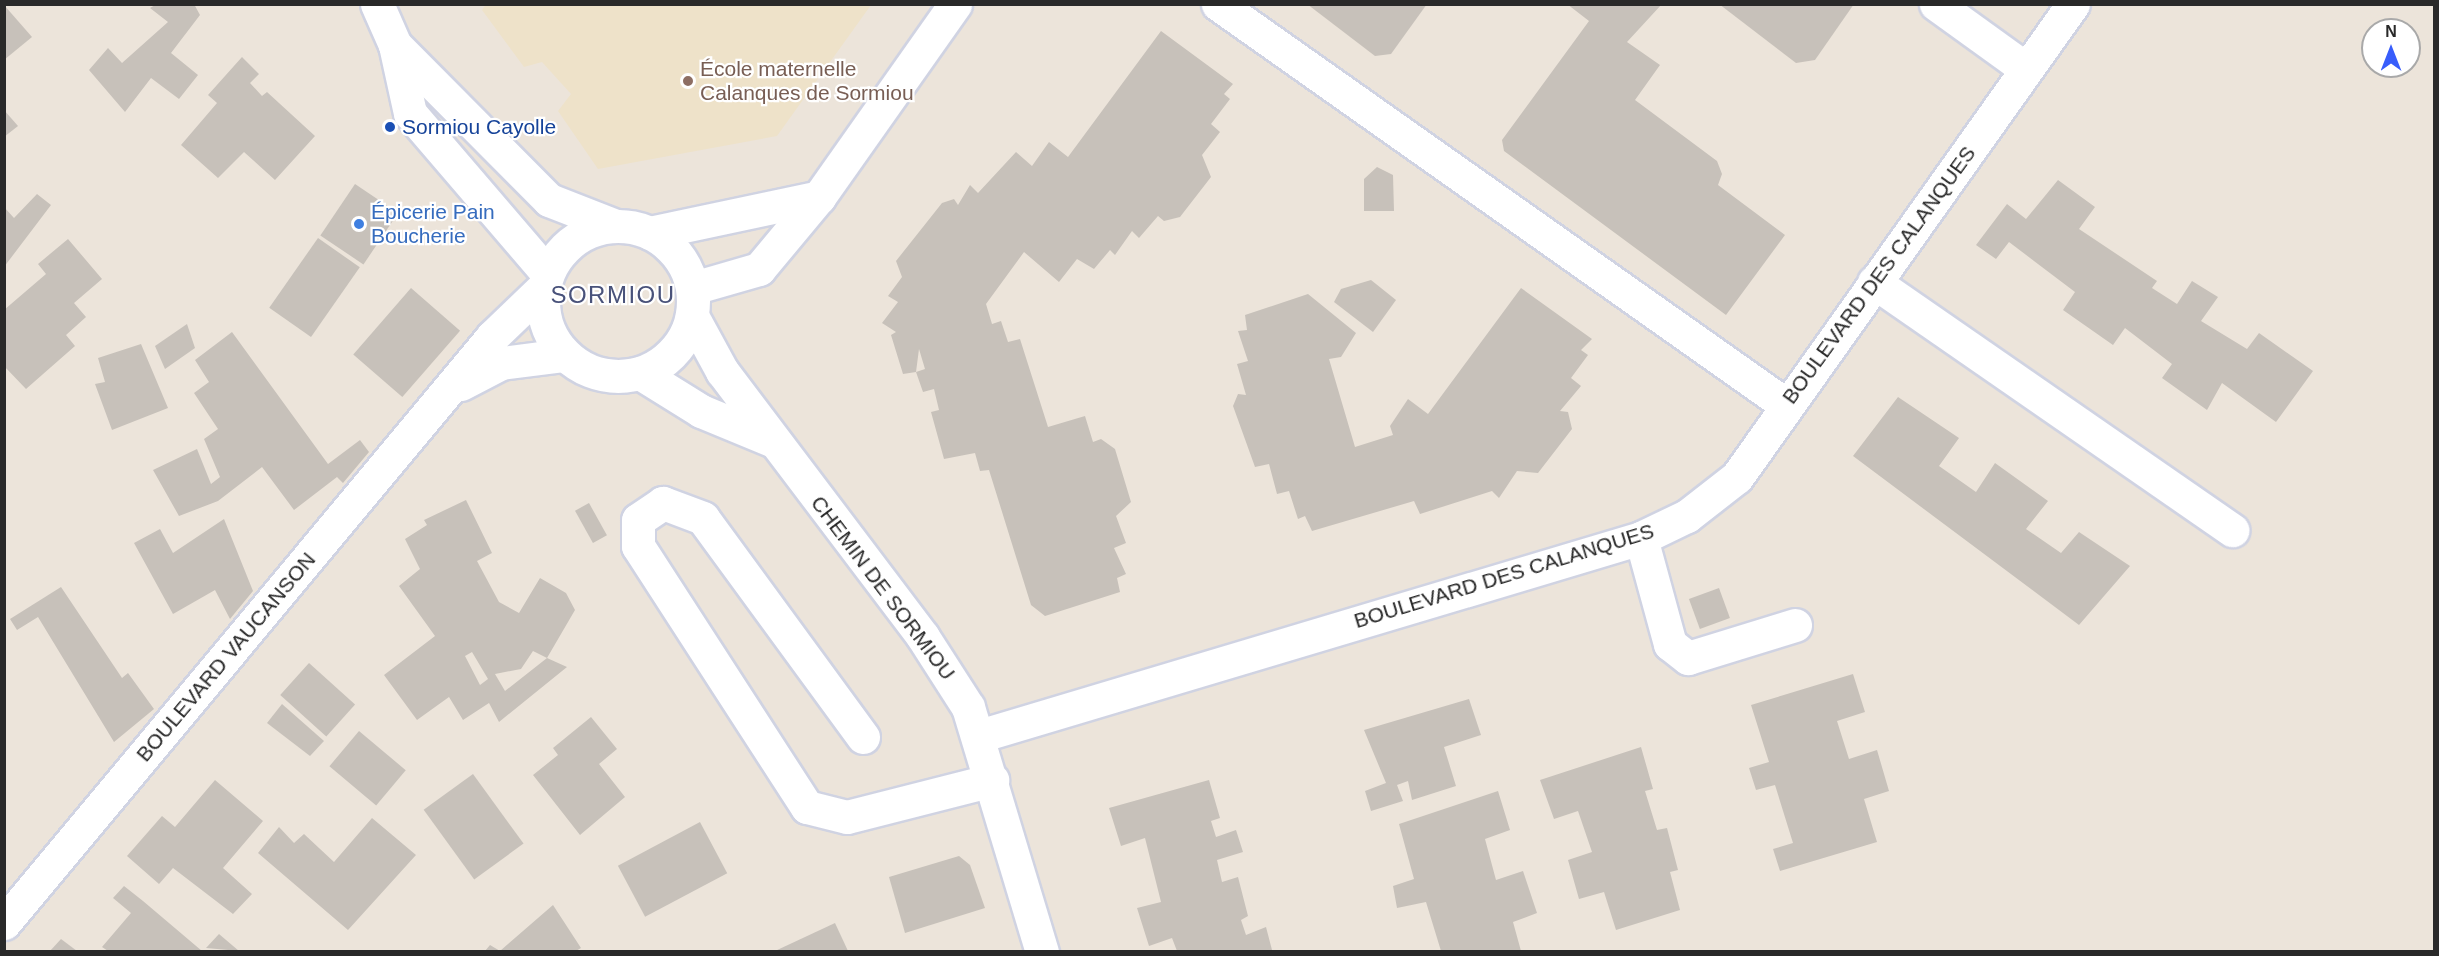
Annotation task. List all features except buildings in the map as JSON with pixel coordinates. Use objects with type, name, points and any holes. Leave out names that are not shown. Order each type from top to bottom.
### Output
[{"type":"street","points":[[377,4],[395,45],[410,112],[545,280]]},
{"type":"street","points":[[616,226],[574,239],[545,280],[545,320],[564,355],[599,375],[640,373],[674,352],[693,302],[759,269],[819,197],[955,4]]},
{"type":"street","points":[[1218,4],[1786,405]]},
{"type":"street","points":[[1936,4],[2026,69]]},
{"type":"street","name":"BOULEVARD DES CALANQUES","points":[[979,736],[1641,538],[1687,516],[1724,490],[2073,4]]},
{"type":"street","points":[[395,45],[549,200],[616,226],[650,233],[670,246],[693,302]]},
{"type":"street","points":[[650,233],[819,197]]},
{"type":"street","name":"BOULEVARD VAUCANSON","points":[[4,923],[447,392],[545,280]]},
{"type":"street","points":[[1874,282],[2232,530]]},
{"type":"street","name":"CHEMIN DE SORMIOU","points":[[693,302],[771,440],[923,637],[968,707],[992,780],[1039,950]]},
{"type":"street","name":"BOULEVARD VAUCANSON","points":[[447,392],[501,363],[564,355]]},
{"type":"street","name":"CHEMIN DE SORMIOU","points":[[640,373],[701,411],[771,440]]},
{"type":"street","points":[[863,737],[703,518],[663,503],[638,520],[638,546],[807,807],[847,817],[992,780]]},
{"type":"street","points":[[1641,538],[1670,644],[1688,658],[1795,625]]},
{"type":"shaded area","name":"École maternelle Calanques de Sormiou","points":[[486,4],[871,5],[777,136],[598,169],[558,111],[571,94],[542,62],[524,67],[482,10]]},
{"type":"place","name":"École maternelle Calanques de Sormiou","points":[[688,81]]},
{"type":"place","name":"Sormiou Cayolle","points":[[390,127]]},
{"type":"place","name":"Épicerie Pain Boucherie","points":[[359,224]]},
{"type":"district","name":"SORMIOU","points":[[613,295]]}]
